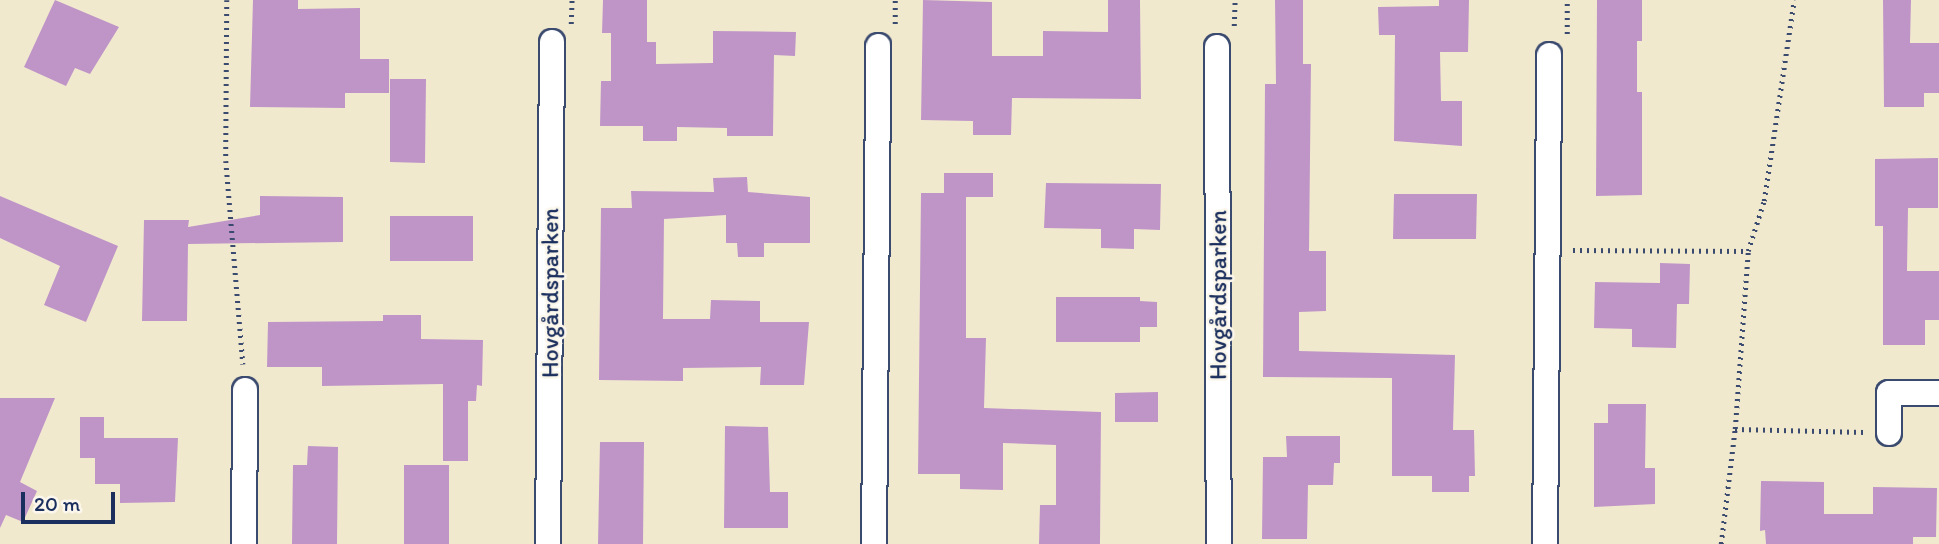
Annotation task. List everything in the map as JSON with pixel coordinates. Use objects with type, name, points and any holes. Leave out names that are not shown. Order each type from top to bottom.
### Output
[{"type":"street","name":"Hovgårdsparken","points":[[548,544],[552,42]]},
{"type":"street","points":[[874,544],[878,46]]},
{"type":"street","name":"Hovgårdsparken","points":[[1217,47],[1219,544]]},
{"type":"street","points":[[1545,544],[1549,55]]},
{"type":"street","points":[[244,544],[245,390]]},
{"type":"street","points":[[1889,433],[1889,393],[1939,393]]},
{"type":"path","points":[[227,0],[226,162],[245,390]]},
{"type":"path","points":[[1721,544],[1735,429],[1748,251],[1764,201],[1794,0]]},
{"type":"path","points":[[1547,249],[1748,251]]},
{"type":"path","points":[[1735,429],[1889,433]]},
{"type":"building","points":[[55,0],[119,27],[90,74],[75,68],[66,86],[24,67]]},
{"type":"building","points":[[253,0],[298,0],[298,9],[360,8],[360,59],[389,59],[389,93],[345,93],[345,108],[250,107]]},
{"type":"building","points":[[603,0],[647,0],[647,42],[656,42],[656,64],[713,63],[713,31],[796,32],[795,56],[774,55],[773,136],[727,136],[727,128],[677,127],[677,141],[643,141],[643,126],[600,126],[601,81],[611,81],[611,33],[602,33]]},
{"type":"building","points":[[923,0],[992,2],[992,56],[1043,56],[1043,31],[1108,32],[1108,0],[1140,0],[1141,99],[1012,98],[1011,135],[973,135],[973,121],[921,120]]},
{"type":"building","points":[[1275,0],[1303,0],[1303,64],[1311,64],[1309,251],[1326,251],[1326,311],[1299,312],[1299,351],[1455,355],[1453,430],[1474,430],[1475,476],[1469,476],[1469,492],[1432,492],[1432,476],[1392,476],[1392,378],[1263,377],[1265,84],[1276,84]]},
{"type":"building","points":[[1439,0],[1469,0],[1468,52],[1440,52],[1441,101],[1462,101],[1462,146],[1394,141],[1395,35],[1379,35],[1378,7],[1439,6]]},
{"type":"building","points":[[1597,0],[1642,0],[1642,41],[1637,41],[1637,92],[1642,92],[1642,195],[1596,196]]},
{"type":"building","points":[[1883,0],[1911,0],[1910,43],[1939,43],[1939,93],[1924,93],[1924,107],[1884,107]]},
{"type":"building","points":[[390,79],[426,79],[425,163],[390,162]]},
{"type":"building","points":[[1938,158],[1938,208],[1908,208],[1907,271],[1939,271],[1939,320],[1925,320],[1925,345],[1883,345],[1883,226],[1875,226],[1875,159]]},
{"type":"building","points":[[944,173],[993,173],[993,197],[966,197],[966,338],[986,338],[984,408],[1101,412],[1100,544],[1039,544],[1040,505],[1056,505],[1056,445],[1003,443],[1003,490],[960,489],[960,474],[918,474],[921,193],[944,193]]},
{"type":"building","points":[[747,177],[748,192],[810,197],[810,243],[764,243],[764,257],[738,257],[737,243],[726,243],[726,215],[664,219],[663,319],[710,319],[711,300],[760,301],[760,322],[809,322],[804,385],[760,385],[761,367],[683,368],[683,381],[599,380],[601,208],[632,208],[631,191],[714,192],[713,178]]},
{"type":"building","points":[[1046,183],[1161,184],[1160,230],[1134,229],[1134,249],[1101,248],[1101,229],[1044,228]]},
{"type":"building","points":[[1394,194],[1477,194],[1476,239],[1393,239]]},
{"type":"building","points":[[0,196],[118,246],[86,322],[44,305],[60,266],[0,238]]},
{"type":"building","points":[[260,196],[343,197],[343,242],[188,244],[187,321],[142,321],[144,220],[189,220],[188,227],[260,215]]},
{"type":"building","points":[[390,216],[473,216],[473,261],[390,261]]},
{"type":"building","points":[[1660,263],[1690,264],[1689,304],[1677,304],[1676,348],[1632,347],[1632,329],[1594,328],[1595,282],[1660,283]]},
{"type":"building","points":[[1056,297],[1140,297],[1140,301],[1157,302],[1157,327],[1140,327],[1140,342],[1056,342]]},
{"type":"building","points":[[383,315],[421,315],[421,339],[483,340],[482,386],[477,385],[476,401],[468,401],[468,461],[443,461],[443,384],[322,386],[322,367],[267,367],[268,322],[383,321]]},
{"type":"building","points":[[1158,392],[1158,422],[1115,422],[1115,393]]},
{"type":"building","points":[[0,398],[55,398],[20,482],[37,491],[23,522],[6,515],[0,528]]},
{"type":"building","points":[[1608,404],[1646,404],[1645,468],[1655,468],[1655,504],[1594,507],[1594,423],[1608,423]]},
{"type":"building","points":[[80,417],[104,417],[104,438],[178,438],[175,502],[120,503],[120,484],[95,484],[95,458],[80,458]]},
{"type":"building","points":[[725,426],[768,427],[770,492],[788,492],[788,528],[724,528]]},
{"type":"building","points":[[1286,436],[1340,436],[1340,463],[1334,463],[1333,485],[1308,485],[1307,539],[1262,539],[1263,457],[1287,457]]},
{"type":"building","points":[[600,442],[644,442],[643,544],[598,544]]},
{"type":"building","points":[[308,446],[338,447],[337,544],[292,544],[293,465],[307,465]]},
{"type":"building","points":[[404,465],[449,465],[449,544],[404,544]]},
{"type":"building","points":[[1761,481],[1824,482],[1824,514],[1873,514],[1873,487],[1937,488],[1936,537],[1913,537],[1913,544],[1766,544],[1765,530],[1760,531]]}]
